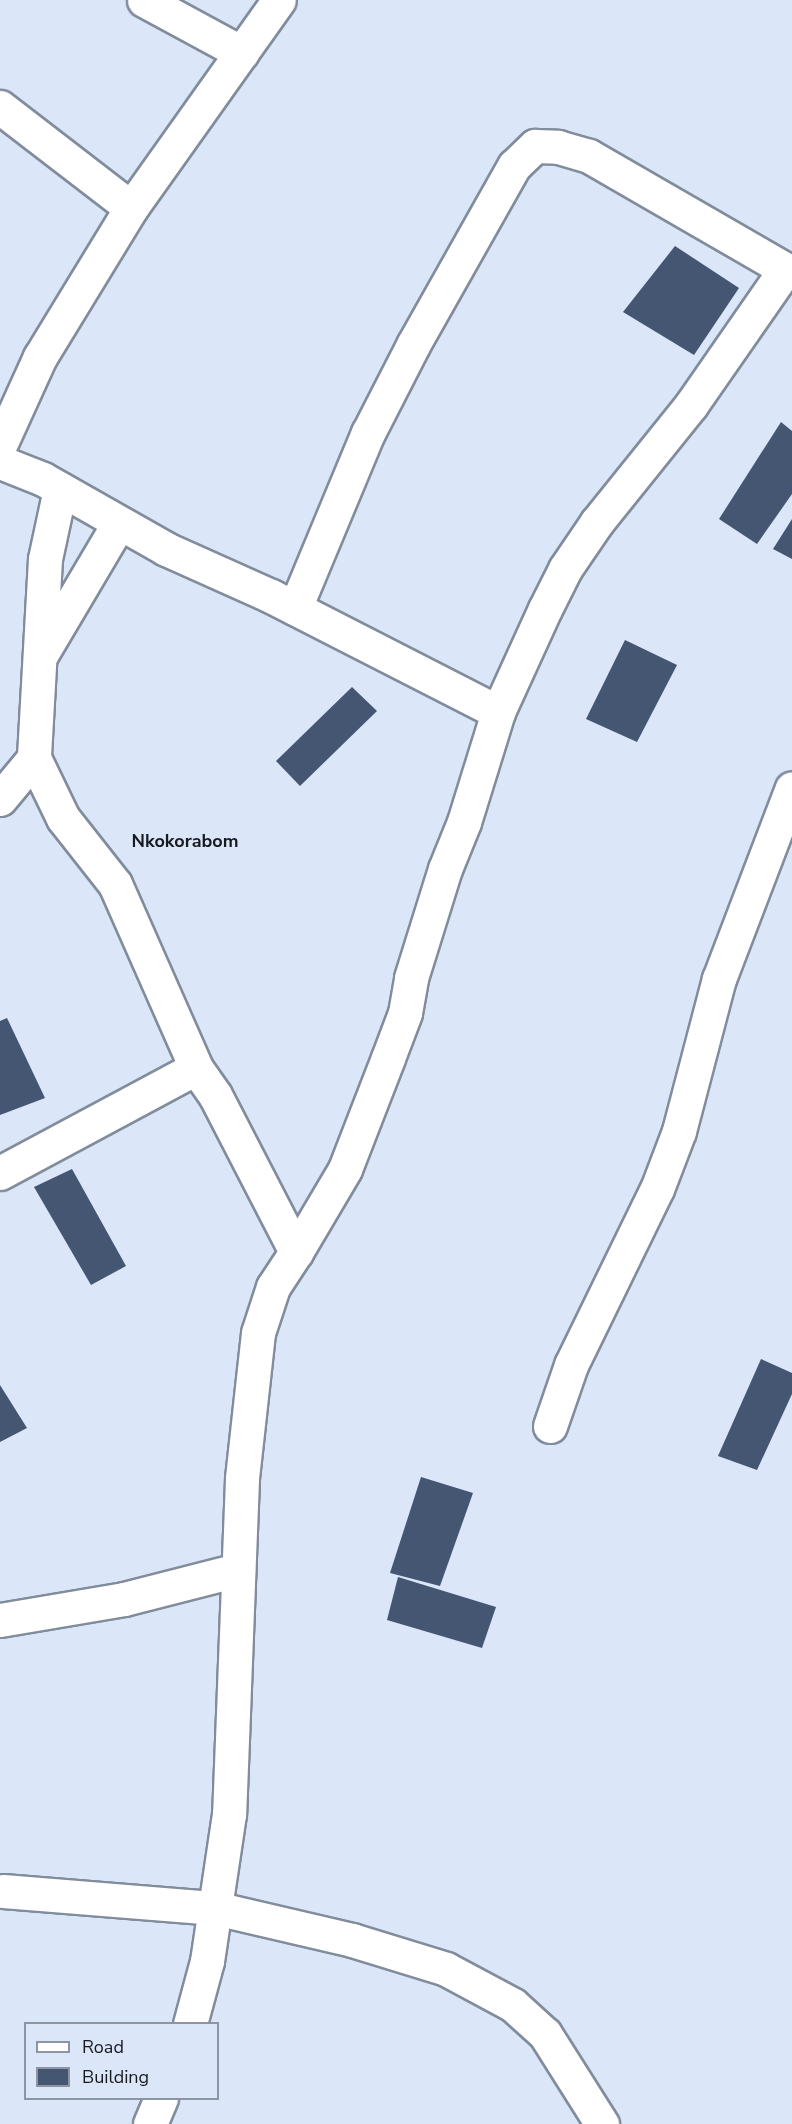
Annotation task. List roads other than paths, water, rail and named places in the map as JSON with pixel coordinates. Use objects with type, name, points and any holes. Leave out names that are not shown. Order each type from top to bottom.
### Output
[{"type":"street","points":[[144,0],[242,53]]},
{"type":"street","points":[[0,445],[40,357],[131,208],[279,0]]},
{"type":"street","points":[[0,107],[131,208]]},
{"type":"street","points":[[191,2022],[207,1961],[229,1814],[242,1479],[258,1334],[273,1287],[345,1169],[388,1058],[445,869],[464,822],[498,712],[565,569],[597,522],[691,405],[788,272],[590,156],[558,147],[535,146],[508,176],[413,345],[368,434],[295,608]]},
{"type":"street","points":[[0,462],[60,489],[166,549],[295,608],[498,712]]},
{"type":"street","points":[[60,489],[45,559],[34,758],[63,818],[115,884],[196,1068],[215,1095],[296,1252]]},
{"type":"street","points":[[40,657],[119,523]]},
{"type":"street","points":[[0,799],[34,758]]},
{"type":"street","points":[[550,1426],[571,1365],[657,1190],[678,1131],[719,979],[792,788]]},
{"type":"street","points":[[0,1173],[196,1068]]},
{"type":"street","points":[[0,1620],[124,1599],[238,1570]]},
{"type":"street","points":[[1,1886],[215,1908],[352,1940],[435,1966],[513,2005],[545,2034],[602,2124]]},
{"type":"street","points":[[150,2124],[160,2100]]},
{"type":"district","name":"Nkokorabom","points":[[185,841]]}]
